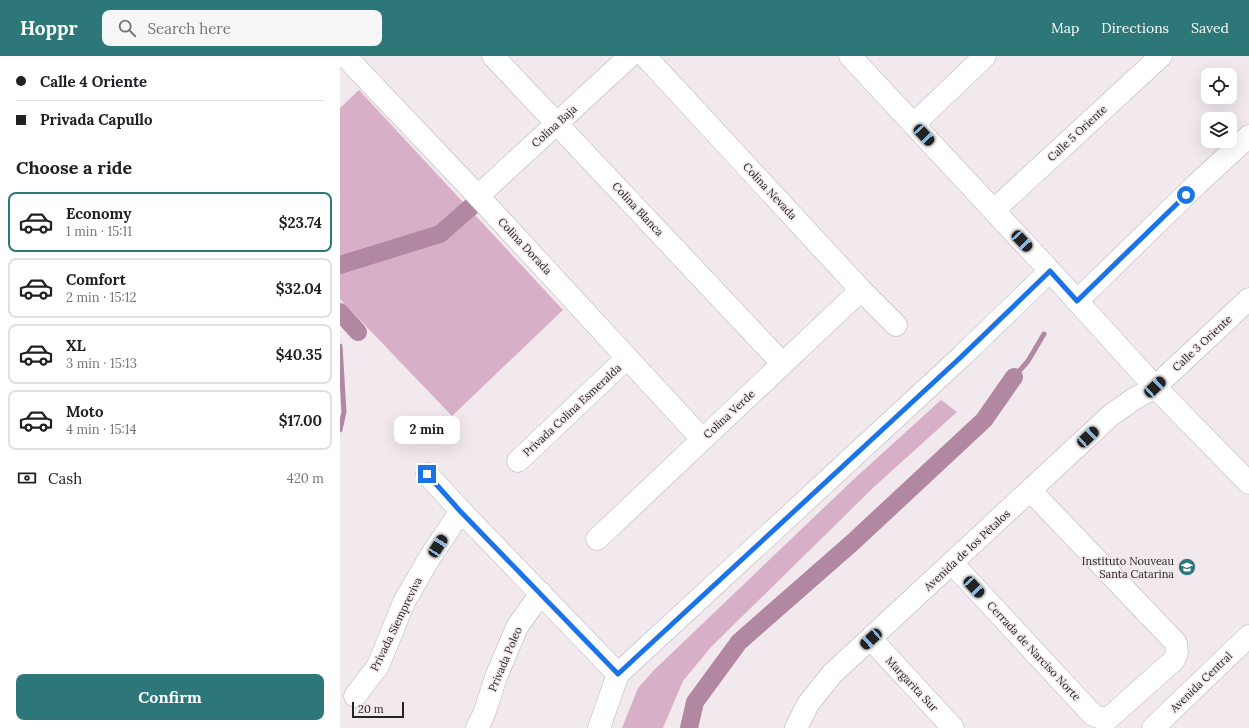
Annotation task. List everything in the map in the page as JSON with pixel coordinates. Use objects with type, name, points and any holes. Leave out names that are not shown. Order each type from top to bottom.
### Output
[{"type":"street","name":"Colina Dorada","points":[[345,56],[478,196],[702,438]]},
{"type":"street","name":"Colina Blanca","points":[[493,56],[782,363]]},
{"type":"street","name":"Colina Baja","points":[[478,196],[630,56]]},
{"type":"street","name":"Colina Nevada","points":[[646,56],[861,290],[896,325]]},
{"type":"street","points":[[850,56],[994,210],[1155,387],[1246,475]]},
{"type":"street","points":[[914,124],[985,56]]},
{"type":"street","name":"Calle 5 Oriente","points":[[994,210],[1161,56]]},
{"type":"street","points":[[1077,301],[1197,184],[1249,136]]},
{"type":"street","points":[[599,728],[618,674],[961,357],[1050,271]]},
{"type":"street","name":"Colina Verde","points":[[597,539],[702,438],[861,290]]},
{"type":"street","name":"Calle 3 Oriente","points":[[1155,387],[1249,299]]},
{"type":"street","name":"Privada Colina Esmeralda","points":[[518,461],[627,358]]},
{"type":"street","name":"Avenida de los Pétalos","points":[[797,727],[808,704],[832,674],[1031,491],[1111,415],[1155,387]]},
{"type":"street","points":[[427,474],[460,511],[618,674]]},
{"type":"street","name":"Cerrada de Narciso Norte","points":[[952,563],[1093,715],[1101,718],[1109,718],[1174,660],[1177,653],[1176,643],[1031,491]]},
{"type":"street","name":"Privada Siempreviva","points":[[355,696],[378,666],[404,602],[430,557],[460,511]]},
{"type":"street","name":"Privada Poleo","points":[[477,728],[484,714],[496,677],[517,627],[541,593]]},
{"type":"street","name":"Avenida Central","points":[[1153,728],[1249,636]]},
{"type":"street","name":"Margarita Sur","points":[[871,639],[953,728]]},
{"type":"shaded area","points":[[359,90],[563,310],[452,416],[340,299],[340,108]]},
{"type":"shaded area","points":[[941,400],[957,412],[875,486],[711,647],[683,681],[663,728],[622,728],[638,688],[654,670],[854,479]]},
{"type":"waterway","points":[[340,265],[440,234],[472,206]]},
{"type":"waterway","points":[[340,312],[358,332]]},
{"type":"waterway","points":[[1014,377],[1028,361],[1044,334]]},
{"type":"waterway","points":[[340,346],[344,412],[340,430]]},
{"type":"waterway","points":[[689,728],[695,702],[739,642],[853,542],[984,420],[1014,377]]},
{"type":"place","name":"Instituto Nouveau Santa Catarina","points":[[1187,567]]},
{"type":"route","points":[[427,474],[460,511],[618,674],[961,357],[1050,271],[1077,301],[1186,195]]}]
